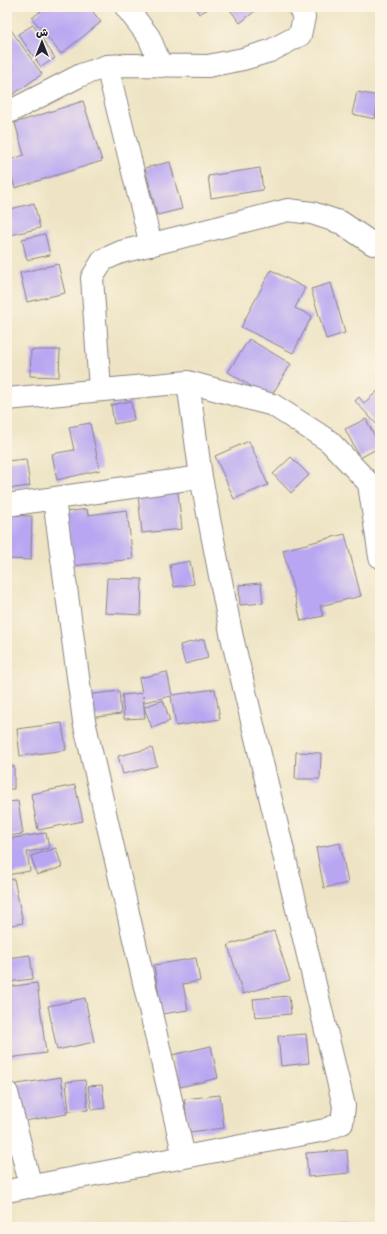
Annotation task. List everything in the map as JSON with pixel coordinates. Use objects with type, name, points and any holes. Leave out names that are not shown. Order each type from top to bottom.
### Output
[{"type":"street","points":[[126,7],[149,37],[161,66]]},
{"type":"street","points":[[8,111],[81,75],[106,66],[208,66],[243,59],[270,51],[300,35],[304,17],[299,7]]},
{"type":"street","points":[[106,66],[151,245]]},
{"type":"street","points":[[100,389],[92,278],[103,260],[121,252],[288,210],[312,213],[342,223],[373,244]]},
{"type":"street","points":[[7,1191],[325,1130],[342,1123],[344,1106],[230,633],[201,477],[188,382]]},
{"type":"street","points":[[7,399],[100,389],[188,382],[273,405],[329,441],[374,490],[380,557]]},
{"type":"street","points":[[7,506],[201,477]]},
{"type":"street","points":[[54,500],[84,721],[184,1157]]},
{"type":"street","points":[[7,1093],[31,1187]]},
{"type":"building","points":[[38,7],[89,7],[101,22],[61,54],[32,18],[41,11]]},
{"type":"building","points":[[195,7],[212,7],[199,14]]},
{"type":"building","points":[[228,7],[260,7],[240,23]]},
{"type":"building","points":[[33,25],[55,58],[41,67],[18,34]]},
{"type":"building","points":[[11,30],[42,74],[8,98],[7,32]]},
{"type":"building","points":[[357,92],[379,96],[375,119],[352,114]]},
{"type":"building","points":[[83,101],[102,161],[15,188],[7,161],[24,155],[15,123]]},
{"type":"building","points":[[170,162],[182,209],[157,215],[145,168]]},
{"type":"building","points":[[260,168],[263,190],[211,198],[208,176]]},
{"type":"building","points":[[34,203],[40,228],[7,236],[7,210]]},
{"type":"building","points":[[45,234],[50,255],[27,260],[22,239]]},
{"type":"building","points":[[58,264],[65,293],[27,302],[20,273]]},
{"type":"building","points":[[271,270],[305,288],[295,308],[312,316],[293,353],[241,327]]},
{"type":"building","points":[[331,283],[345,333],[326,339],[311,289]]},
{"type":"building","points":[[249,339],[291,364],[270,398],[228,372]]},
{"type":"building","points":[[31,350],[60,350],[59,377],[30,376]]},
{"type":"building","points":[[380,389],[380,428],[355,401],[359,397],[364,403]]},
{"type":"building","points":[[131,401],[134,420],[114,424],[111,405]]},
{"type":"building","points":[[366,419],[380,447],[360,458],[345,429]]},
{"type":"building","points":[[90,423],[100,470],[57,480],[52,454],[74,450],[69,427]]},
{"type":"building","points":[[249,441],[268,485],[234,499],[215,456]]},
{"type":"building","points":[[291,457],[309,475],[291,493],[273,474]]},
{"type":"building","points":[[26,459],[30,486],[7,489],[7,461]]},
{"type":"building","points":[[178,492],[182,529],[142,533],[138,495]]},
{"type":"building","points":[[87,509],[88,515],[127,510],[133,559],[72,566],[66,512]]},
{"type":"building","points":[[7,515],[32,516],[31,560],[7,559]]},
{"type":"building","points":[[345,534],[361,596],[320,606],[323,616],[301,621],[283,550]]},
{"type":"building","points":[[190,561],[194,584],[174,587],[170,565]]},
{"type":"building","points":[[107,578],[142,579],[141,615],[105,613]]},
{"type":"building","points":[[261,583],[263,603],[240,605],[239,585]]},
{"type":"building","points":[[204,639],[208,658],[185,664],[180,645]]},
{"type":"building","points":[[167,672],[172,695],[215,689],[220,719],[176,726],[171,696],[144,702],[143,696],[145,718],[124,719],[122,695],[142,693],[139,678]]},
{"type":"building","points":[[119,691],[121,714],[89,718],[86,695]]},
{"type":"building","points":[[163,700],[170,721],[152,728],[144,707]]},
{"type":"building","points":[[62,723],[66,750],[20,756],[17,729]]},
{"type":"building","points":[[152,748],[157,766],[123,774],[118,756]]},
{"type":"building","points":[[296,752],[321,753],[320,779],[295,779]]},
{"type":"building","points":[[7,766],[14,766],[14,789],[7,789]]},
{"type":"building","points":[[75,785],[83,821],[38,830],[31,794]]},
{"type":"building","points":[[18,801],[23,834],[7,836],[7,802]]},
{"type":"building","points":[[46,833],[49,848],[27,852],[30,871],[7,875],[7,839]]},
{"type":"building","points":[[340,843],[348,883],[324,888],[316,848]]},
{"type":"building","points":[[56,848],[62,867],[37,875],[31,856]]},
{"type":"building","points":[[14,879],[23,923],[7,926],[7,880]]},
{"type":"building","points":[[274,931],[290,980],[243,994],[228,945]]},
{"type":"building","points":[[30,955],[33,979],[7,982],[7,958]]},
{"type":"building","points":[[196,958],[200,981],[183,984],[188,1010],[162,1014],[154,965]]},
{"type":"building","points":[[37,983],[46,1053],[8,1058],[7,987]]},
{"type":"building","points":[[289,996],[291,1014],[255,1017],[253,999]]},
{"type":"building","points":[[85,998],[94,1042],[57,1050],[48,1006]]},
{"type":"building","points":[[306,1034],[309,1063],[281,1066],[278,1036]]},
{"type":"building","points":[[211,1046],[218,1078],[180,1087],[172,1055]]},
{"type":"building","points":[[61,1077],[67,1114],[18,1122],[12,1085]]},
{"type":"building","points":[[85,1080],[88,1110],[69,1111],[66,1082]]},
{"type":"building","points":[[102,1085],[105,1108],[92,1110],[88,1086]]},
{"type":"building","points":[[220,1095],[224,1128],[189,1132],[184,1099]]},
{"type":"building","points":[[347,1150],[349,1173],[308,1177],[306,1153]]},
{"type":"building","points":[[364,1223],[365,1227],[331,1227],[331,1225]]}]
